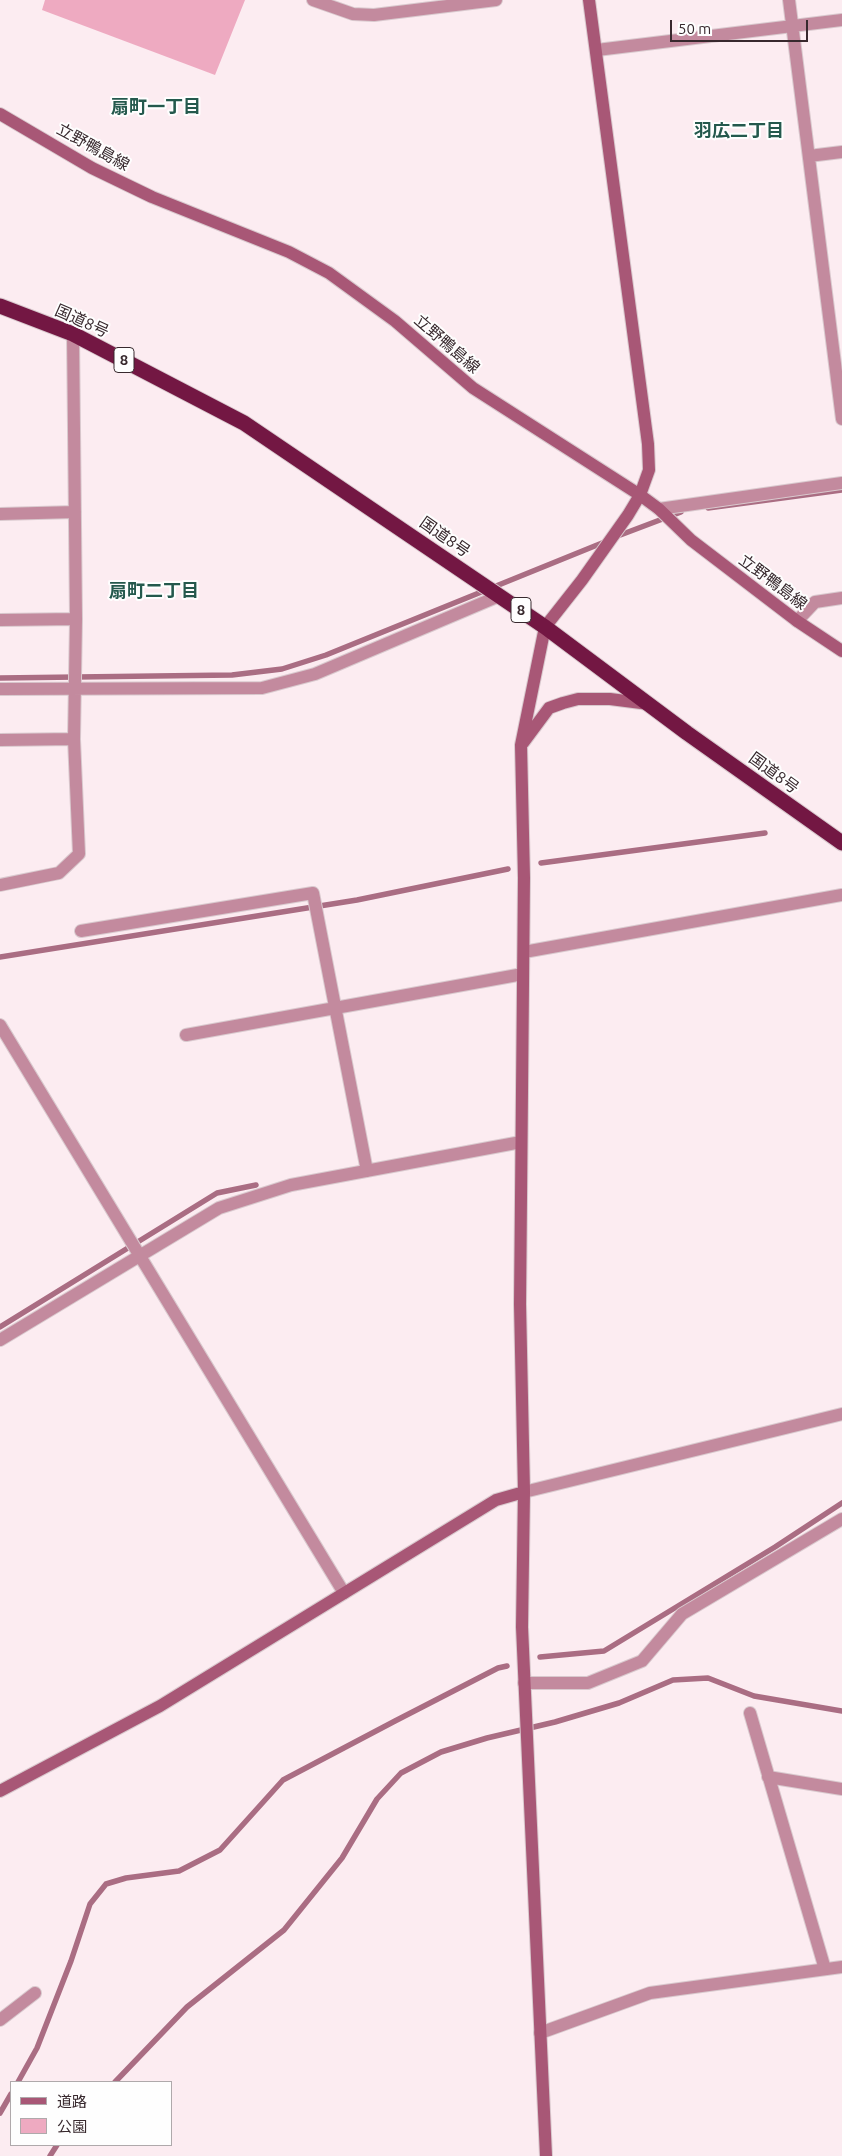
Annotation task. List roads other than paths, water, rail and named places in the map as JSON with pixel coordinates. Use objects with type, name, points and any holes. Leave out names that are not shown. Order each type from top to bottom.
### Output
[{"type":"highway","name":"国道8号","points":[[0,306],[73,334],[244,423],[545,626],[649,704],[842,843]]},
{"type":"street","points":[[313,0],[353,14],[374,15],[496,0]]},
{"type":"street","points":[[546,2156],[522,1627],[524,1492],[520,1304],[524,878],[522,745],[545,626],[604,549],[640,495],[649,470],[648,444],[590,0]]},
{"type":"street","points":[[789,0],[809,156],[838,348],[842,419]]},
{"type":"street","points":[[597,50],[842,20]]},
{"type":"street","name":"立野鴨島線","points":[[0,114],[92,168],[127,185],[161,201],[289,252],[330,272],[395,321],[473,388],[640,495],[659,509],[691,540],[797,621],[842,651]]},
{"type":"street","points":[[809,156],[842,152]]},
{"type":"street","points":[[0,885],[59,873],[79,854],[74,739],[76,619],[73,334]]},
{"type":"street","points":[[659,509],[842,482]]},
{"type":"street","points":[[0,514],[75,512]]},
{"type":"street","points":[[0,689],[262,688],[315,674],[499,596]]},
{"type":"street","points":[[797,621],[815,602],[842,598]]},
{"type":"street","points":[[0,620],[76,619]]},
{"type":"street","points":[[522,745],[549,708],[563,703],[578,699],[610,699],[649,704]]},
{"type":"street","points":[[0,740],[74,739]]},
{"type":"street","points":[[81,931],[313,893],[367,1171]]},
{"type":"street","points":[[524,952],[842,895]]},
{"type":"street","points":[[186,1036],[523,974]]},
{"type":"street","points":[[0,1024],[344,1593]]},
{"type":"street","points":[[0,1340],[136,1248],[219,1208],[291,1185],[521,1142]]},
{"type":"street","points":[[0,1791],[160,1706],[496,1500],[842,1414]]},
{"type":"street","points":[[524,1683],[588,1683],[642,1661],[682,1614],[842,1519]]},
{"type":"street","points":[[750,1713],[825,1969]]},
{"type":"street","points":[[768,1777],[842,1789]]},
{"type":"street","points":[[540,2033],[650,1993],[842,1967]]},
{"type":"street","points":[[0,2020],[35,1993]]},
{"type":"waterway","points":[[708,508],[842,490]]},
{"type":"waterway","points":[[615,537],[681,512]]},
{"type":"waterway","points":[[0,678],[232,675],[282,669],[326,655],[607,541]]},
{"type":"waterway","points":[[541,863],[765,833]]},
{"type":"waterway","points":[[0,957],[357,900],[508,869]]},
{"type":"waterway","points":[[0,1327],[217,1193],[256,1185]]},
{"type":"waterway","points":[[540,1657],[604,1651],[775,1547],[842,1503]]},
{"type":"waterway","points":[[19,2081],[37,2048],[71,1961],[90,1904],[106,1884],[126,1878],[179,1871],[220,1850],[283,1780],[498,1668],[507,1666]]},
{"type":"waterway","points":[[116,2081],[187,2007],[284,1930],[342,1858],[377,1799],[401,1773],[441,1752],[619,1703],[673,1680],[708,1678],[754,1696],[842,1711]]},
{"type":"waterway","points":[[0,2113],[10,2096]]},
{"type":"waterway","points":[[50,2156],[56,2146]]},
{"type":"district","name":"扇町一丁目","points":[[156,107]]},
{"type":"district","name":"羽広二丁目","points":[[739,131]]},
{"type":"district","name":"扇町二丁目","points":[[154,591]]}]
